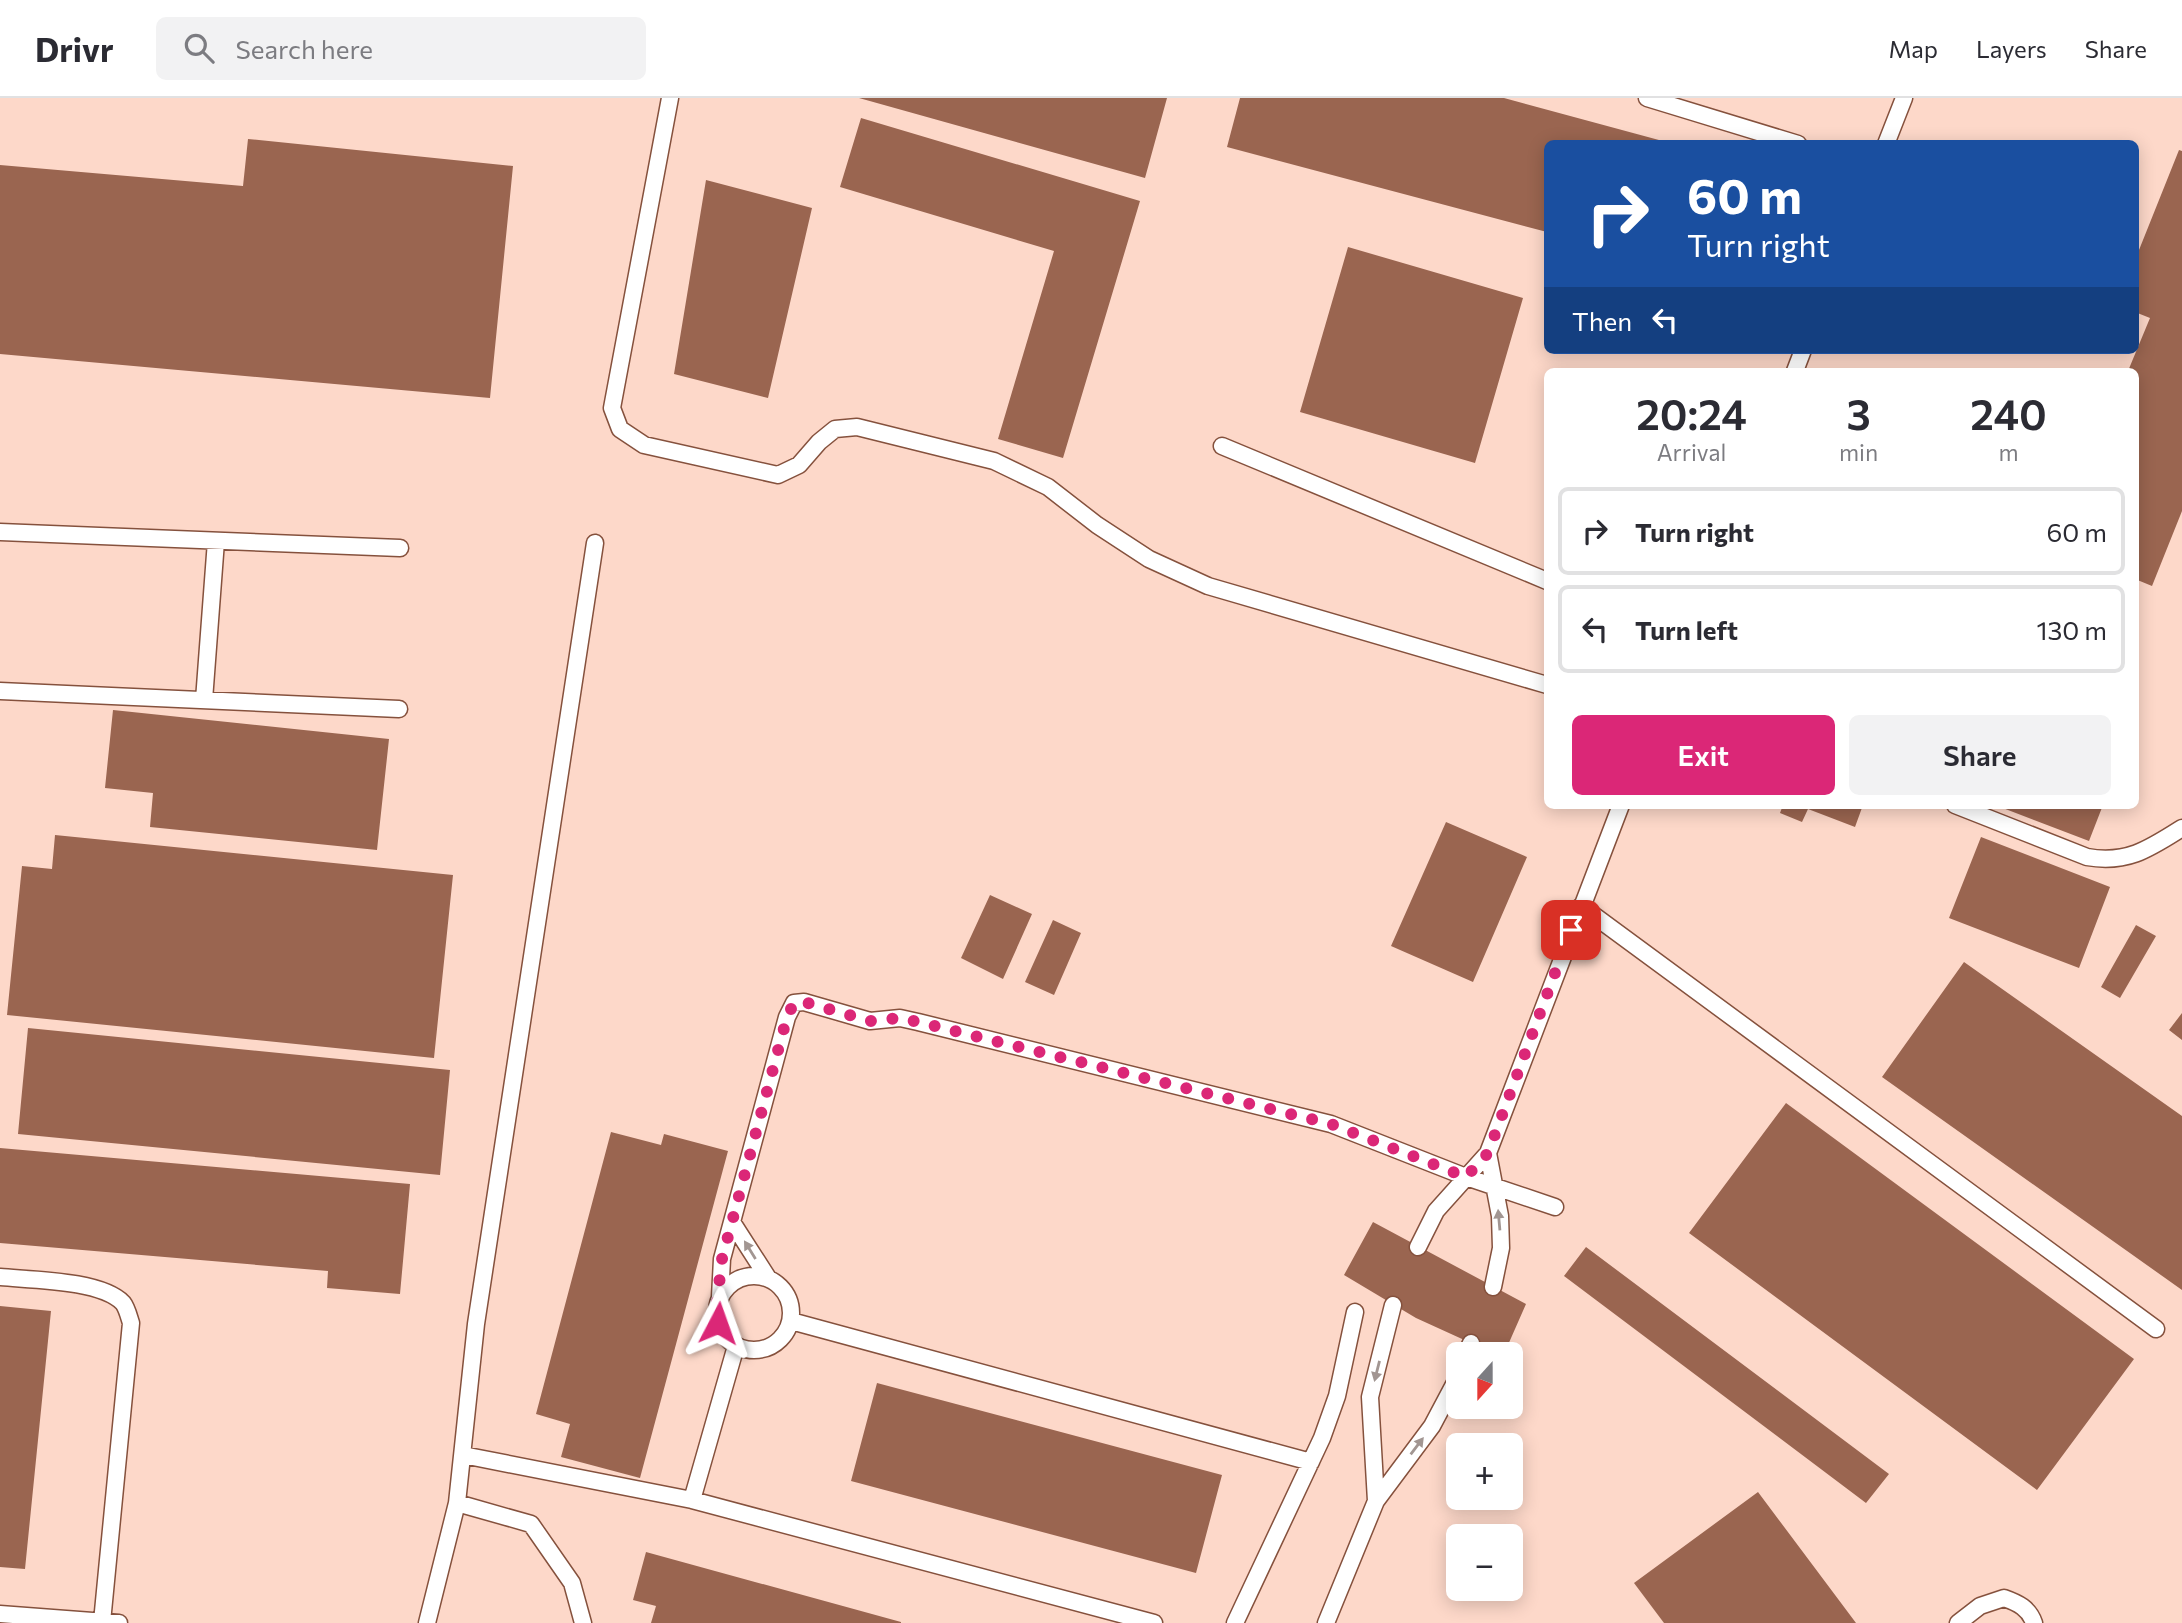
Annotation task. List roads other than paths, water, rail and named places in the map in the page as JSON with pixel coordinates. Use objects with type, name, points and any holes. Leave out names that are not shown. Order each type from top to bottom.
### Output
[{"type":"lane","points":[[670,98],[611,408],[620,429],[636,440],[644,445],[778,475],[799,465],[819,442],[835,429],[857,427],[994,461],[1048,487],[1097,525],[1149,559],[1208,586],[1544,684]]},
{"type":"lane","points":[[1647,98],[1785,140]]},
{"type":"lane","points":[[1888,140],[1904,98]]},
{"type":"lane","points":[[1222,446],[1544,580]]},
{"type":"lane","points":[[0,532],[400,548]]},
{"type":"lane","points":[[204,700],[216,541]]},
{"type":"lane","points":[[428,1623],[457,1503],[476,1324],[594,543]]},
{"type":"lane","points":[[0,691],[399,709]]},
{"type":"lane","points":[[1418,1247],[1436,1211],[1488,1153],[1618,809]]},
{"type":"lane","points":[[1965,809],[2087,857],[2107,860],[2147,850],[2182,828]]},
{"type":"lane","points":[[1581,905],[2156,1329]]},
{"type":"lane","points":[[720,1297],[737,1279],[749,1275],[768,1278],[782,1287],[789,1297],[791,1321],[787,1332],[779,1342],[769,1347],[757,1350],[736,1346],[723,1335],[716,1310],[720,1297],[722,1259],[787,1017],[794,1003],[804,1002],[870,1021],[900,1018],[918,1022],[1331,1124],[1466,1177],[1555,1207]]},
{"type":"lane","points":[[1488,1153],[1500,1216],[1501,1248],[1493,1287]]},
{"type":"lane","points":[[732,1222],[768,1278]]},
{"type":"lane","points":[[0,1277],[81,1285],[111,1294],[124,1304],[131,1323],[111,1622],[0,1614]]},
{"type":"lane","points":[[1376,1501],[1370,1397],[1393,1305]]},
{"type":"lane","points":[[1235,1623],[1311,1462],[1337,1396],[1356,1312]]},
{"type":"lane","points":[[791,1321],[1311,1462]]},
{"type":"lane","points":[[692,1500],[736,1346]]},
{"type":"lane","points":[[1326,1623],[1376,1501],[1432,1426],[1446,1400]]},
{"type":"lane","points":[[463,1455],[692,1500],[1154,1623]]},
{"type":"lane","points":[[457,1503],[531,1524],[572,1583],[583,1623]]},
{"type":"lane","points":[[1958,1623],[1980,1606],[2004,1598],[2022,1604],[2034,1619],[2034,1623]]}]
